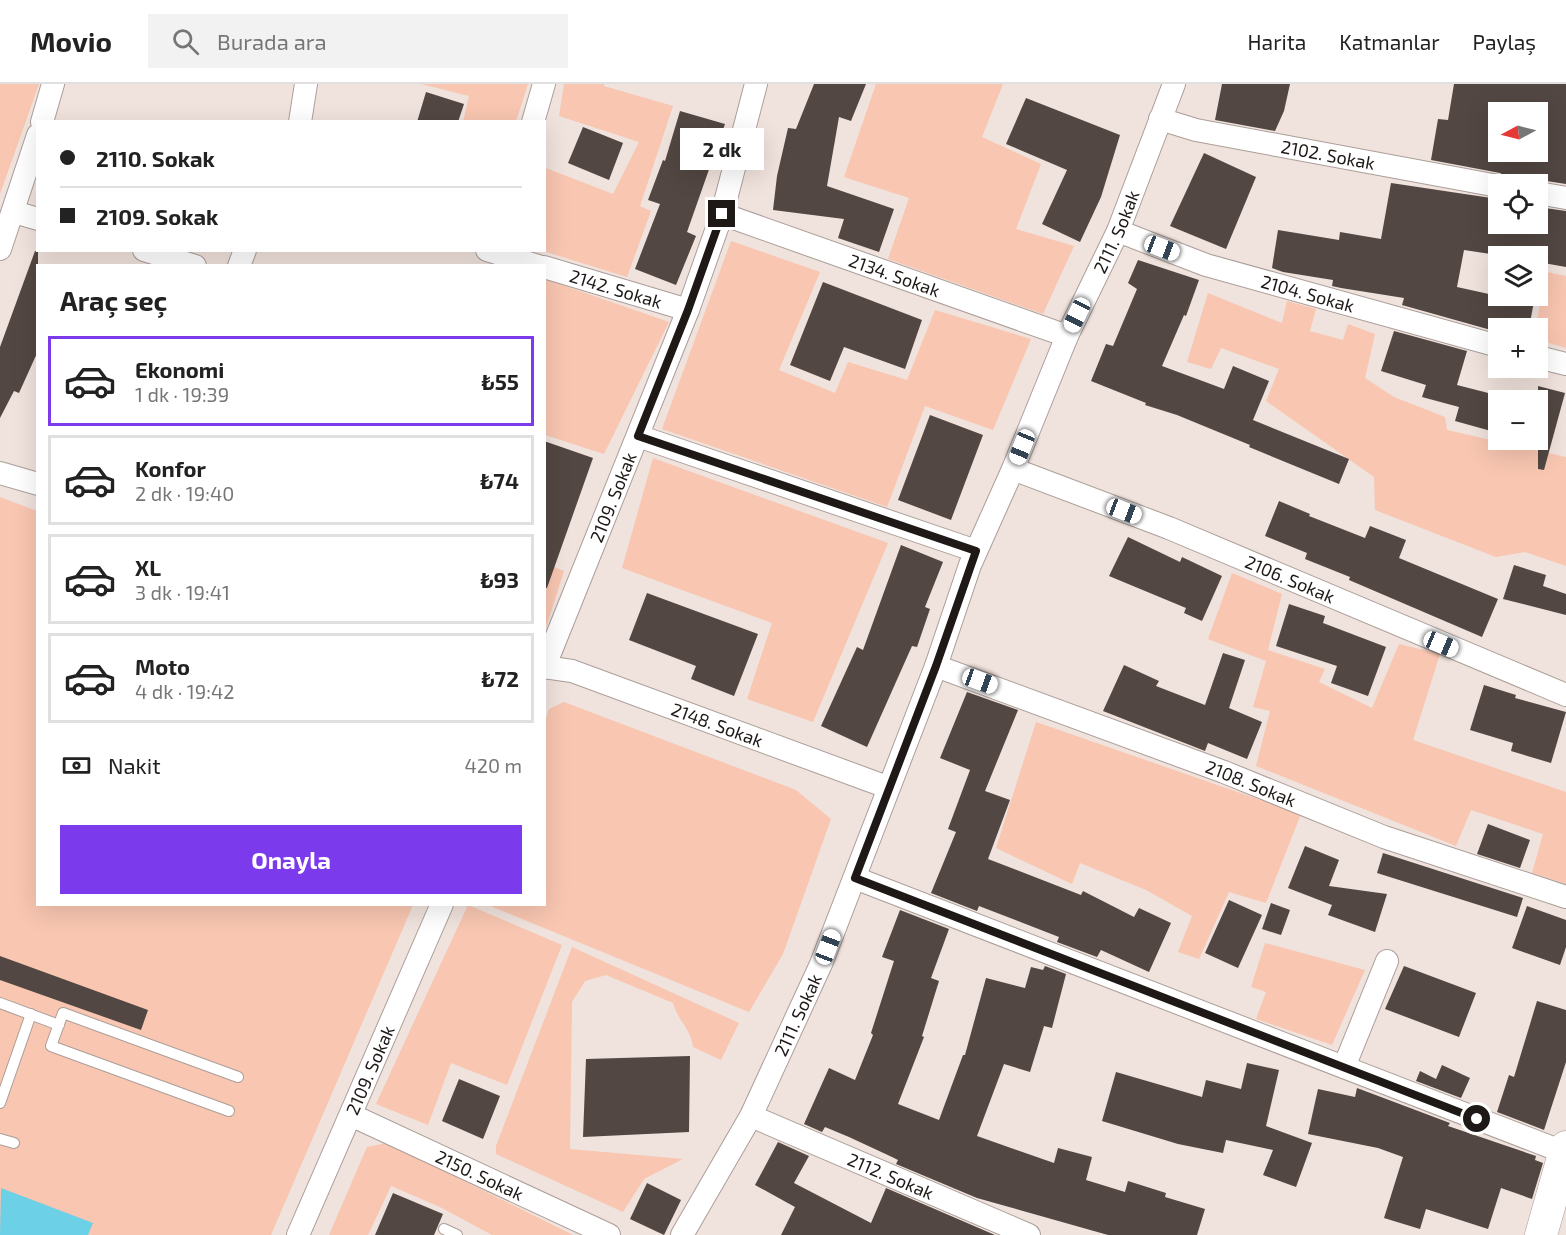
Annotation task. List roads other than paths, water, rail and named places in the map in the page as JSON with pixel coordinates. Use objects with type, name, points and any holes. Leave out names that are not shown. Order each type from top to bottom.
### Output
[{"type":"street","points":[[43,120],[53,84]]},
{"type":"street","points":[[303,120],[306,84]]},
{"type":"street","points":[[534,120],[544,84]]},
{"type":"street","name":"2109. Sokak","points":[[546,665],[688,310],[722,214],[756,84]]},
{"type":"street","name":"2111. Sokak","points":[[682,1235],[751,1116],[821,964],[855,878],[887,787],[936,666],[976,551],[1013,469],[1067,336],[1118,231],[1174,84]]},
{"type":"street","name":"2102. Sokak","points":[[1160,119],[1196,130],[1488,184]]},
{"type":"street","points":[[0,249],[36,141]]},
{"type":"street","points":[[1548,195],[1566,198]]},
{"type":"street","points":[[14,212],[36,218]]},
{"type":"street","name":"2134. Sokak","points":[[722,214],[1067,336]]},
{"type":"street","name":"2104. Sokak","points":[[1118,231],[1206,265],[1488,343]]},
{"type":"street","points":[[150,252],[189,264]]},
{"type":"street","points":[[492,252],[531,264]]},
{"type":"street","name":"2142. Sokak","points":[[546,268],[688,310]]},
{"type":"street","points":[[1548,360],[1566,364]]},
{"type":"street","points":[[638,436],[976,551]]},
{"type":"street","name":"2106. Sokak","points":[[1013,469],[1169,528],[1566,694]]},
{"type":"street","points":[[0,473],[36,483]]},
{"type":"street","name":"2108. Sokak","points":[[936,666],[1123,734],[1384,837],[1566,897]]},
{"type":"street","name":"2148. Sokak","points":[[546,667],[572,671],[887,787]]},
{"type":"street","points":[[855,878],[1566,1151],[1541,1235]]},
{"type":"street","name":"2109. Sokak","points":[[298,1235],[441,906]]},
{"type":"street","points":[[1344,1067],[1387,961]]},
{"type":"street","name":"2150. Sokak","points":[[351,1115],[609,1235]]},
{"type":"street","name":"2112. Sokak","points":[[751,1116],[1029,1235]]},
{"type":"lane","points":[[0,1003],[59,1025]]},
{"type":"lane","points":[[229,1111],[51,1046],[63,1013],[238,1077]]},
{"type":"lane","points":[[0,1103],[31,1014]]},
{"type":"lane","points":[[0,1139],[14,1143]]},
{"type":"lane","points":[[444,1229],[457,1235]]},
{"type":"water","points":[[1,1188],[93,1223],[88,1235],[0,1235]]}]
